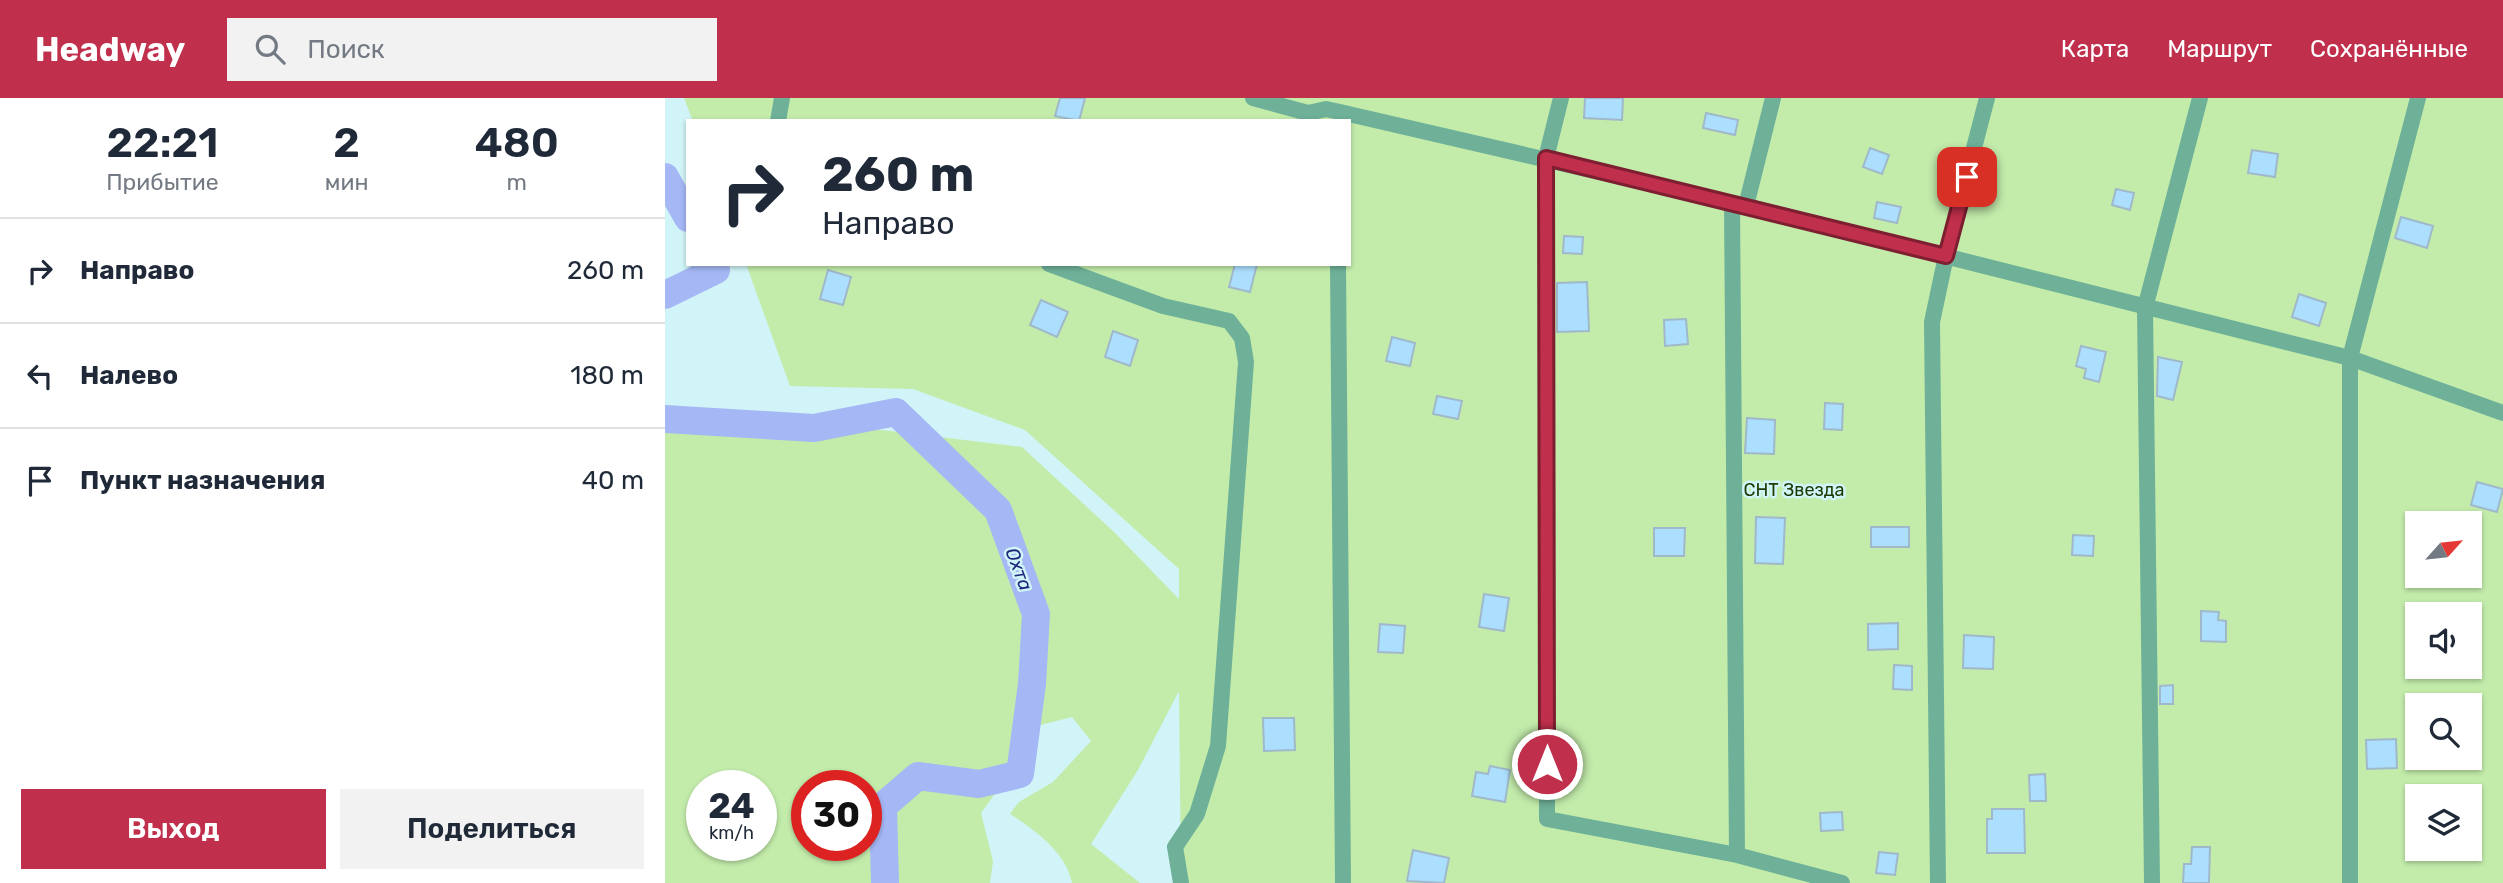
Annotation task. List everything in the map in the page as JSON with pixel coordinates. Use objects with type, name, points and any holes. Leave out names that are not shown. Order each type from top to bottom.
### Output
[{"type":"street","points":[[778,119],[782,98]]},
{"type":"street","points":[[1253,98],[1308,113],[1334,110],[1546,158],[1946,256],[2350,358],[2503,413]]},
{"type":"street","points":[[1561,98],[1546,158],[1547,819],[1737,855],[1842,883]]},
{"type":"street","points":[[1737,855],[1739,204],[1773,98]]},
{"type":"street","points":[[1938,883],[1932,322],[1946,256],[1987,98]]},
{"type":"street","points":[[2152,883],[2145,308],[2200,98]]},
{"type":"street","points":[[2350,883],[2350,358],[2418,98]]},
{"type":"street","points":[[1054,266],[1163,306],[1229,321],[1242,338],[1246,362],[1218,746],[1197,814],[1175,847],[1181,883]]},
{"type":"street","points":[[1338,266],[1343,883]]},
{"type":"green space","name":"СНТ Звезда","points":[[684,98],[2503,98],[2503,883],[1181,883],[1179,691],[1138,770],[1091,844],[1140,883],[1072,883],[1069,872],[1049,843],[1010,814],[1019,802],[1053,782],[1091,741],[1072,717],[1033,727],[1031,766],[1005,780],[981,813],[993,861],[990,883],[665,883],[665,427],[782,418],[1022,447],[1114,532],[1179,599],[1179,569],[1025,430],[913,389],[790,386],[747,266],[1351,266],[1351,119],[692,119]]},
{"type":"building","points":[[1060,98],[1085,98],[1080,119],[1055,116]]},
{"type":"building","points":[[1585,98],[1623,98],[1622,120],[1584,118]]},
{"type":"building","points":[[1706,113],[1738,120],[1735,135],[1703,128]]},
{"type":"building","points":[[1870,148],[1889,155],[1882,174],[1863,167]]},
{"type":"building","points":[[2252,150],[2278,154],[2275,177],[2248,173]]},
{"type":"building","points":[[2116,189],[2134,193],[2130,210],[2112,205]]},
{"type":"building","points":[[1877,202],[1901,207],[1897,223],[1874,218]]},
{"type":"building","points":[[2401,217],[2433,226],[2427,248],[2395,238]]},
{"type":"building","points":[[1564,236],[1583,237],[1582,254],[1563,253]]},
{"type":"building","points":[[1234,266],[1256,266],[1250,292],[1229,287]]},
{"type":"building","points":[[828,270],[851,277],[843,305],[820,299]]},
{"type":"building","points":[[1587,282],[1589,331],[1557,332],[1557,283]]},
{"type":"building","points":[[2299,294],[2326,303],[2319,326],[2292,317]]},
{"type":"building","points":[[1041,300],[1068,312],[1057,337],[1030,325]]},
{"type":"building","points":[[1686,319],[1688,344],[1665,346],[1664,320]]},
{"type":"building","points":[[1113,331],[1138,340],[1130,366],[1105,357]]},
{"type":"building","points":[[1392,337],[1415,343],[1410,366],[1386,361]]},
{"type":"building","points":[[2081,346],[2106,352],[2099,382],[2084,378],[2086,369],[2076,366]]},
{"type":"building","points":[[2158,357],[2182,362],[2173,400],[2157,396]]},
{"type":"building","points":[[1437,396],[1462,401],[1458,419],[1433,414]]},
{"type":"building","points":[[1825,403],[1843,404],[1842,430],[1824,429]]},
{"type":"building","points":[[1747,418],[1775,420],[1774,454],[1745,453]]},
{"type":"building","points":[[2477,482],[2503,489],[2497,512],[2471,505]]},
{"type":"building","points":[[1756,517],[1785,518],[1783,564],[1755,563]]},
{"type":"building","points":[[1871,527],[1909,527],[1909,547],[1871,547]]},
{"type":"building","points":[[1654,528],[1685,528],[1684,556],[1654,556]]},
{"type":"building","points":[[2073,535],[2094,536],[2093,556],[2072,555]]},
{"type":"building","points":[[1484,594],[1509,598],[1504,631],[1479,627]]},
{"type":"building","points":[[2201,611],[2219,612],[2218,620],[2226,621],[2226,642],[2201,641]]},
{"type":"building","points":[[1898,623],[1898,649],[1868,650],[1868,624]]},
{"type":"building","points":[[1380,624],[1405,626],[1403,653],[1378,652]]},
{"type":"building","points":[[1964,635],[1994,637],[1993,669],[1963,668]]},
{"type":"building","points":[[1894,665],[1912,666],[1912,690],[1893,689]]},
{"type":"building","points":[[2173,685],[2173,704],[2160,704],[2160,686]]},
{"type":"building","points":[[1263,718],[1294,718],[1295,750],[1264,751]]},
{"type":"building","points":[[2396,739],[2397,768],[2367,769],[2366,740]]},
{"type":"building","points":[[1490,766],[1510,770],[1505,802],[1472,796],[1476,772],[1488,774]]},
{"type":"building","points":[[2045,774],[2046,801],[2030,801],[2029,775]]},
{"type":"building","points":[[1992,809],[2024,809],[2025,853],[1987,853],[1987,819],[1992,819]]},
{"type":"building","points":[[1842,812],[1843,830],[1821,831],[1820,813]]},
{"type":"building","points":[[2192,847],[2210,847],[2209,883],[2183,883],[2184,864],[2191,864]]},
{"type":"building","points":[[1413,850],[1449,858],[1444,883],[1407,881]]},
{"type":"building","points":[[1879,852],[1898,854],[1895,875],[1876,873]]},
{"type":"waterway","name":"Охта","points":[[665,177],[686,214]]},
{"type":"waterway","name":"Охта","points":[[665,295],[716,270],[714,266]]},
{"type":"waterway","name":"Охта","points":[[665,419],[814,428],[896,412],[998,510],[1036,614],[1032,684],[1020,774],[979,784],[918,776],[883,806],[885,883]]},
{"type":"route","points":[[1547,764],[1546,158],[1946,256],[1967,177]]}]
